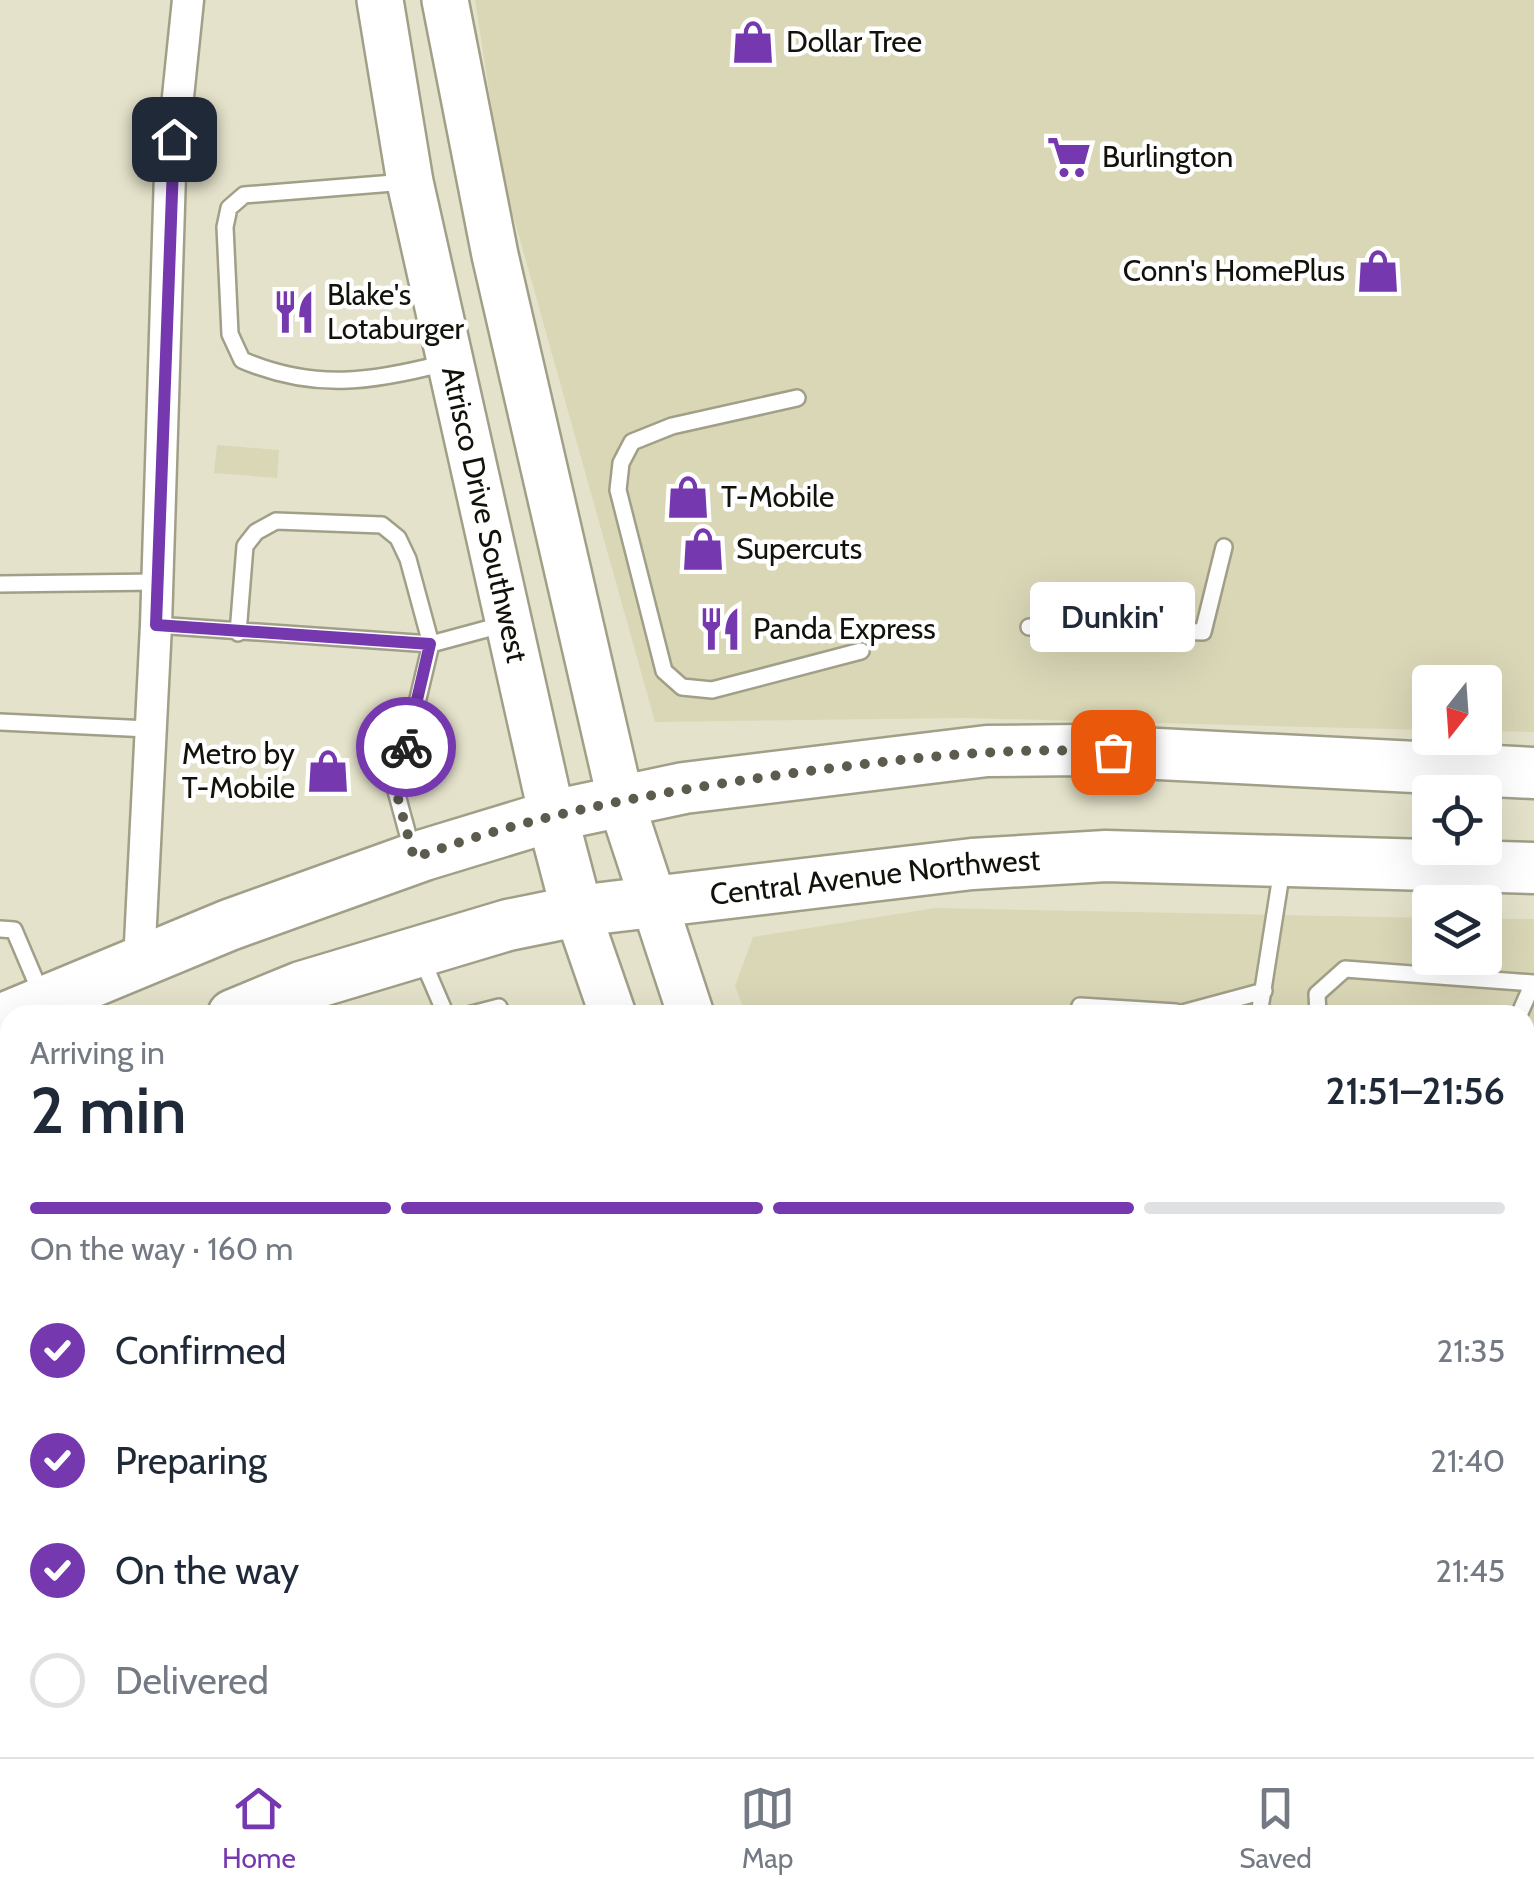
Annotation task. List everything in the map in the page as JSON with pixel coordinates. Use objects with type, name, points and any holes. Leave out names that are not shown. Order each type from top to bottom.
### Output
[{"type":"main road","name":"Atrisco Drive Southwest","points":[[380,0],[410,182],[449,362],[552,816],[578,911]]},
{"type":"main road","points":[[445,0],[499,274],[621,802],[651,904],[687,1005]]},
{"type":"main road","points":[[37,1005],[229,925],[414,858],[552,816],[684,788],[987,752],[1079,750],[1534,773]]},
{"type":"main road","name":"Central Avenue Northwest","points":[[267,1005],[418,950],[578,911],[1038,858],[1534,868]]},
{"type":"main road","points":[[578,911],[610,1005]]},
{"type":"street","points":[[139,963],[158,582],[170,174],[188,0]]},
{"type":"lane","points":[[410,182],[244,195],[229,208],[225,227],[230,334],[242,360],[279,376],[375,381],[449,362]]},
{"type":"lane","points":[[796,398],[672,426],[632,442],[622,463],[618,490],[654,635],[664,671],[682,687],[712,690],[861,651]]},
{"type":"lane","points":[[238,634],[246,546],[256,532],[276,521],[382,525],[398,538],[408,558],[430,644],[396,791],[414,858]]},
{"type":"lane","points":[[1029,627],[1203,632],[1224,547]]},
{"type":"lane","points":[[0,584],[158,582]]},
{"type":"lane","points":[[156,625],[238,634],[430,644],[508,624]]},
{"type":"lane","points":[[0,722],[150,729]]},
{"type":"lane","points":[[1261,1005],[1284,860]]},
{"type":"lane","points":[[0,929],[14,930],[17,1005]]},
{"type":"lane","points":[[418,950],[442,1005]]},
{"type":"lane","points":[[1318,1005],[1317,994],[1344,969],[1533,983]]},
{"type":"lane","points":[[1211,1005],[1264,992]]},
{"type":"shaded area","points":[[475,0],[1534,0],[1534,732],[1502,731],[1502,665],[1412,665],[1412,730],[964,718],[655,722],[502,175]]},
{"type":"shaded area","points":[[217,445],[279,450],[277,478],[214,473]]},
{"type":"shaded area","points":[[935,908],[1412,918],[1412,975],[1502,975],[1502,919],[1534,919],[1534,1005],[742,1005],[735,986],[753,937]]},
{"type":"way so far","points":[[406,747],[396,791],[414,858],[552,816],[684,788],[987,752],[1113,752]]},
{"type":"place","name":"Dollar Tree","points":[[753,42]]},
{"type":"place","name":"Burlington","points":[[1069,157]]},
{"type":"place","name":"Conn's HomePlus","points":[[1378,271]]},
{"type":"place","name":"Blake's Lotaburger","points":[[294,312]]},
{"type":"place","name":"T-Mobile","points":[[688,497]]},
{"type":"place","name":"Supercuts","points":[[703,549]]},
{"type":"place","name":"Panda Express","points":[[720,629]]},
{"type":"place","name":"Dunkin'","points":[[1113,752]]},
{"type":"place","name":"Metro by T-Mobile","points":[[328,771]]},
{"type":"route","points":[[174,139],[156,625],[238,634],[430,644],[406,747]]}]
